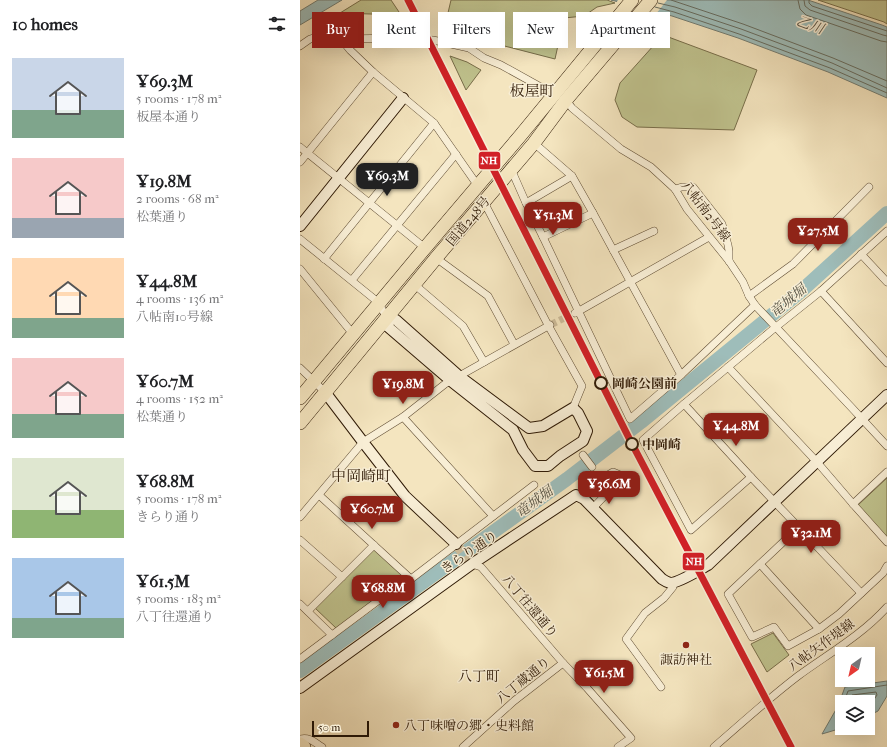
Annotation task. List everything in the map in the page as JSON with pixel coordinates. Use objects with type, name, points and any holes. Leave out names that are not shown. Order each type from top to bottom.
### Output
[{"type":"highway","name":"国道248号","points":[[300,398],[632,0]]},
{"type":"highway","name":"国道248号","points":[[300,423],[436,258],[534,143],[566,100],[652,0]]},
{"type":"highway","points":[[300,744],[304,747]]},
{"type":"street","points":[[300,46],[312,38]]},
{"type":"street","points":[[364,39],[425,39],[469,48],[484,58],[501,65],[539,86],[545,92],[555,92]]},
{"type":"street","points":[[348,48],[373,72],[434,123],[478,186]]},
{"type":"street","points":[[300,162],[373,72]]},
{"type":"street","points":[[300,226],[403,98]]},
{"type":"street","name":"八帖南2号線","points":[[566,100],[572,108],[621,149],[651,167],[675,189],[684,205],[729,261],[757,307],[887,446]]},
{"type":"street","points":[[324,259],[434,123]]},
{"type":"street","points":[[534,143],[572,176],[594,213],[681,375]]},
{"type":"street","points":[[300,147],[425,248]]},
{"type":"street","points":[[352,280],[456,154]]},
{"type":"street","points":[[511,169],[577,312],[630,419],[757,307]]},
{"type":"street","points":[[526,203],[572,176]]},
{"type":"street","points":[[675,189],[682,187],[693,187],[722,224],[728,245],[729,261]]},
{"type":"street","points":[[749,296],[793,264],[869,187]]},
{"type":"street","points":[[455,378],[528,428],[543,426],[573,408],[582,386],[484,202]]},
{"type":"street","points":[[543,236],[594,213]]},
{"type":"street","points":[[613,250],[654,230]]},
{"type":"street","points":[[751,477],[691,530],[643,440],[728,367],[774,325],[821,291],[887,231]]},
{"type":"street","points":[[577,312],[709,236]]},
{"type":"street","points":[[300,239],[373,298],[379,304],[387,318],[396,320],[455,378],[513,430],[523,450],[535,466],[548,466],[583,441],[588,431],[578,413],[573,408]]},
{"type":"street","points":[[861,254],[887,282]]},
{"type":"street","points":[[436,258],[488,296],[514,344]]},
{"type":"street","points":[[300,269],[353,334]]},
{"type":"street","points":[[414,285],[463,326],[484,362]]},
{"type":"street","points":[[821,291],[887,363]]},
{"type":"street","points":[[300,517],[363,442],[403,417],[444,384],[549,325]]},
{"type":"street","points":[[728,367],[817,462],[852,504],[887,542]]},
{"type":"street","points":[[300,368],[325,392],[405,496],[456,544]]},
{"type":"street","points":[[611,489],[593,508],[662,579],[666,582],[672,583],[679,581],[708,565],[887,395]]},
{"type":"street","points":[[684,404],[798,528],[861,593]]},
{"type":"street","points":[[403,417],[493,516]]},
{"type":"street","points":[[583,455],[592,467]]},
{"type":"street","points":[[852,504],[887,472]]},
{"type":"street","points":[[300,659],[383,597],[411,579],[534,486]]},
{"type":"street","points":[[319,495],[411,579]]},
{"type":"street","name":"きらり通り","points":[[300,688],[472,564],[576,495],[584,499],[593,508]]},
{"type":"street","points":[[798,528],[728,594],[752,637],[774,627],[788,646],[819,629],[839,614],[887,566]]},
{"type":"street","points":[[300,540],[342,577]]},
{"type":"street","points":[[308,611],[374,545]]},
{"type":"street","name":"八丁往還通り","points":[[472,564],[481,567],[563,663],[587,688],[630,738],[618,747]]},
{"type":"street","points":[[760,564],[819,629]]},
{"type":"street","points":[[661,688],[626,639],[645,614],[664,598],[673,587],[672,583]]},
{"type":"street","points":[[300,604],[332,635]]},
{"type":"street","name":"八帖矢作堤線","points":[[714,747],[767,700],[861,631],[887,607]]},
{"type":"street","name":"八丁蔵通り","points":[[464,747],[514,701],[563,663]]},
{"type":"street","points":[[300,739],[310,739],[322,747]]},
{"type":"green space","points":[[361,0],[391,0],[399,12],[372,12],[372,14],[364,14],[364,12],[342,12]]},
{"type":"green space","points":[[451,0],[607,0],[615,3],[597,7],[590,12],[576,12],[576,17],[568,18],[568,12],[513,12],[513,48],[557,48],[555,59],[505,46],[505,12],[448,12]]},
{"type":"green space","points":[[818,0],[887,0],[887,24],[884,22]]},
{"type":"green space","points":[[670,38],[757,70],[734,130],[637,127],[622,117],[615,100],[620,83],[651,48],[670,48]]},
{"type":"green space","points":[[450,56],[467,62],[481,70],[466,90]]},
{"type":"green space","points":[[887,478],[887,539],[857,506]]},
{"type":"green space","points":[[374,547],[407,577],[337,629],[315,608]]},
{"type":"green space","points":[[773,633],[789,655],[767,672],[751,644]]},
{"type":"water","points":[[318,0],[342,0],[322,12],[312,12],[312,18],[300,25],[300,11]]},
{"type":"water","name":"乙川","points":[[611,0],[808,0],[882,25],[887,27],[887,98],[828,72],[738,38],[670,15],[670,12],[657,12]]},
{"type":"water","points":[[887,681],[887,696],[878,711],[875,712],[875,695],[842,695],[845,687],[875,687],[875,683]]},
{"type":"water","points":[[835,711],[835,730],[822,734]]},
{"type":"pier","points":[[618,0],[667,0],[658,12],[649,12],[616,3]]},
{"type":"waterway","name":"竜城堀","points":[[300,671],[567,479],[641,422],[800,292],[887,213]]},
{"type":"tunnel","points":[[550,325],[575,313]]},
{"type":"tunnel","points":[[456,544],[472,564]]},
{"type":"transit line","name":"NH","points":[[408,0],[630,440],[791,747]]},
{"type":"place","name":"岡崎公園前","points":[[601,383]]},
{"type":"place","name":"中岡崎","points":[[632,444]]},
{"type":"place","name":"諏訪神社","points":[[686,645]]},
{"type":"place","name":"八丁味噌の郷・史料館","points":[[396,725]]},
{"type":"district","name":"板屋町","points":[[532,91]]},
{"type":"district","name":"中岡崎町","points":[[361,476]]},
{"type":"district","name":"八丁町","points":[[479,676]]}]
